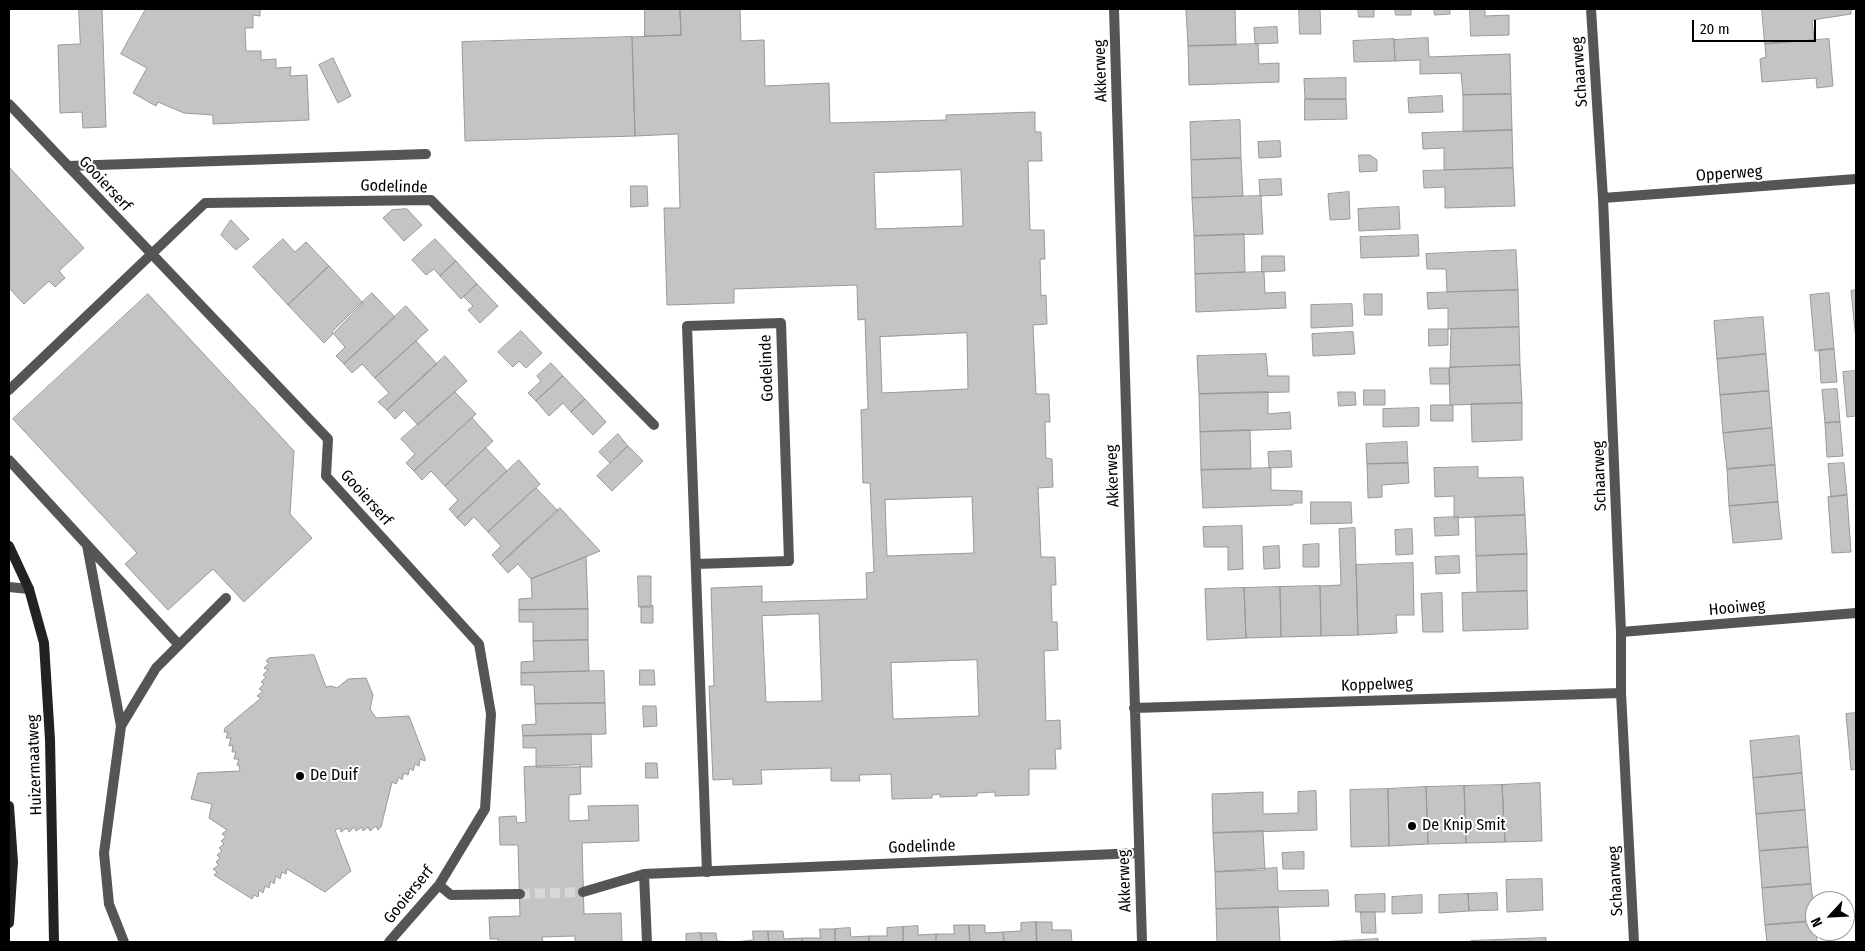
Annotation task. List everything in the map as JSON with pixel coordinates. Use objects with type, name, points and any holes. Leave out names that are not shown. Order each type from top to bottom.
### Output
[{"type":"main road","name":"Huizermaatweg","points":[[9,546],[29,589],[44,643],[50,740],[54,942]]},
{"type":"main road","name":"Huizermaatweg","points":[[9,806],[13,862],[9,923]]},
{"type":"street","name":"Akkerweg","points":[[1114,9],[1142,942]]},
{"type":"street","name":"Schaarweg","points":[[1591,9],[1603,198],[1621,632],[1621,693],[1634,942]]},
{"type":"street","name":"Gooierserf","points":[[9,104],[328,439],[326,476],[479,644],[490,714],[489,769],[485,809],[439,885],[389,942]]},
{"type":"street","name":"Godelinde","points":[[68,166],[426,154]]},
{"type":"street","name":"Opperweg","points":[[1603,198],[1856,179]]},
{"type":"street","name":"Godelinde","points":[[9,390],[205,204],[431,200],[654,425]]},
{"type":"street","name":"Godelinde","points":[[696,564],[789,561],[781,323],[687,326],[707,872]]},
{"type":"street","points":[[9,460],[179,645]]},
{"type":"street","points":[[87,545],[121,726],[104,853],[109,904],[124,942]]},
{"type":"street","points":[[9,587],[29,589]]},
{"type":"street","points":[[121,726],[156,668],[226,598]]},
{"type":"street","name":"Hooiweg","points":[[1621,632],[1856,613]]},
{"type":"street","name":"Koppelweg","points":[[1134,708],[1621,693]]},
{"type":"street","name":"Godelinde","points":[[583,892],[644,874],[1139,853]]},
{"type":"street","points":[[644,874],[648,942]]},
{"type":"street","points":[[439,885],[451,895],[520,894]]},
{"type":"building","points":[[79,9],[102,9],[106,127],[83,128],[82,112],[60,113],[58,45],[80,44]]},
{"type":"building","points":[[146,9],[260,9],[260,16],[253,15],[253,28],[245,28],[246,51],[261,51],[261,60],[276,59],[276,68],[291,67],[290,76],[307,75],[309,120],[213,124],[213,115],[184,113],[158,102],[156,106],[133,93],[147,68],[121,54]]},
{"type":"building","points":[[645,9],[680,9],[681,35],[645,36]]},
{"type":"building","points":[[680,9],[740,9],[741,41],[764,40],[765,86],[829,83],[830,123],[946,120],[946,115],[1035,112],[1035,132],[1041,132],[1042,161],[1028,161],[1030,230],[1044,230],[1045,259],[1040,259],[1041,296],[1046,295],[1047,324],[1033,325],[1036,394],[1049,394],[1050,422],[1045,422],[1046,458],[1052,459],[1053,487],[1038,488],[1041,557],[1055,557],[1056,585],[1051,585],[1052,622],[1057,622],[1058,650],[1044,651],[1046,721],[1060,720],[1061,749],[1055,749],[1056,769],[1029,769],[1029,795],[995,796],[995,792],[977,793],[977,796],[940,797],[940,794],[932,795],[932,798],[892,799],[891,774],[859,775],[860,781],[831,781],[831,768],[761,770],[762,784],[733,785],[733,779],[713,780],[709,686],[714,686],[711,588],[762,586],[762,602],[867,599],[866,573],[874,572],[870,483],[863,483],[861,410],[868,409],[865,319],[858,320],[857,285],[734,289],[734,303],[667,305],[664,208],[680,208],[678,134],[635,136],[632,37],[681,35]],"holes":[[[961,170],[963,226],[876,229],[874,173]],[[967,333],[968,389],[882,393],[880,337]],[[972,497],[974,553],[887,556],[885,500]],[[819,614],[822,701],[766,702],[762,616]],[[977,660],[979,716],[893,719],[891,663]]]},
{"type":"building","points":[[1235,9],[1236,45],[1188,46],[1186,10]]},
{"type":"building","points":[[1299,9],[1320,9],[1321,34],[1300,34]]},
{"type":"building","points":[[1358,9],[1374,9],[1374,17],[1359,17]]},
{"type":"building","points":[[1395,9],[1411,9],[1411,15],[1396,15]]},
{"type":"building","points":[[1434,9],[1450,9],[1450,14],[1435,15]]},
{"type":"building","points":[[1470,9],[1485,9],[1485,16],[1509,15],[1509,35],[1471,36]]},
{"type":"building","points":[[1762,9],[1851,9],[1851,14],[1812,20],[1814,40],[1765,44]]},
{"type":"building","points":[[1277,27],[1278,43],[1255,44],[1254,28]]},
{"type":"building","points":[[632,37],[635,136],[465,141],[462,42]]},
{"type":"building","points":[[1428,38],[1429,57],[1510,54],[1511,94],[1463,95],[1461,73],[1420,74],[1420,60],[1395,61],[1394,40]]},
{"type":"building","points":[[1394,39],[1395,61],[1354,62],[1353,41]]},
{"type":"building","points":[[1829,39],[1833,86],[1817,88],[1816,78],[1762,82],[1760,59],[1766,57],[1765,44]]},
{"type":"building","points":[[1258,44],[1259,64],[1279,63],[1279,82],[1189,85],[1188,46]]},
{"type":"building","points":[[333,58],[351,96],[338,103],[319,65]]},
{"type":"building","points":[[1346,78],[1346,99],[1305,99],[1304,79]]},
{"type":"building","points":[[1511,94],[1512,130],[1463,132],[1463,95]]},
{"type":"building","points":[[1442,96],[1443,112],[1409,113],[1408,98]]},
{"type":"building","points":[[1305,99],[1346,99],[1347,119],[1305,120]]},
{"type":"building","points":[[1240,120],[1241,158],[1191,160],[1190,122]]},
{"type":"building","points":[[1512,130],[1513,168],[1444,170],[1444,148],[1423,149],[1422,133]]},
{"type":"building","points":[[1280,141],[1281,157],[1259,158],[1258,142]]},
{"type":"building","points":[[1359,155],[1370,155],[1377,160],[1377,171],[1360,172]]},
{"type":"building","points":[[1241,158],[1243,196],[1192,198],[1191,160]]},
{"type":"building","points":[[9,167],[84,248],[59,271],[65,278],[55,287],[49,281],[24,304],[9,288]]},
{"type":"building","points":[[1513,168],[1515,206],[1445,208],[1445,187],[1424,188],[1423,171]]},
{"type":"building","points":[[1281,179],[1282,195],[1260,196],[1259,180]]},
{"type":"building","points":[[631,186],[647,186],[648,206],[631,207]]},
{"type":"building","points":[[1349,192],[1350,219],[1330,220],[1328,194]]},
{"type":"building","points":[[1261,196],[1263,234],[1194,236],[1192,198]]},
{"type":"building","points":[[1399,207],[1400,229],[1359,231],[1358,209]]},
{"type":"building","points":[[407,209],[422,225],[404,241],[383,218],[392,210]]},
{"type":"building","points":[[231,220],[249,239],[236,250],[221,235]]},
{"type":"building","points":[[1244,234],[1245,272],[1195,274],[1194,236]]},
{"type":"building","points":[[1418,235],[1419,256],[1361,258],[1360,237]]},
{"type":"building","points":[[283,239],[295,252],[306,242],[329,266],[288,305],[253,267]]},
{"type":"building","points":[[435,239],[456,261],[440,276],[434,269],[426,275],[412,260]]},
{"type":"building","points":[[1516,250],[1518,290],[1447,292],[1446,269],[1427,269],[1426,254]]},
{"type":"building","points":[[1262,256],[1284,256],[1285,271],[1262,272]]},
{"type":"building","points":[[456,261],[477,284],[461,299],[440,276]]},
{"type":"building","points":[[329,266],[363,303],[324,343],[288,305]]},
{"type":"building","points":[[1264,272],[1265,293],[1285,292],[1286,308],[1196,312],[1195,274]]},
{"type":"building","points":[[477,284],[498,306],[480,323],[468,310],[473,306],[464,297]]},
{"type":"building","points":[[1518,290],[1519,327],[1448,329],[1448,308],[1428,309],[1427,293]]},
{"type":"building","points":[[1856,290],[1856,340],[1851,291]]},
{"type":"building","points":[[372,293],[395,317],[344,364],[336,356],[345,347],[332,332]]},
{"type":"building","points":[[1829,293],[1834,349],[1815,351],[1810,295]]},
{"type":"building","points":[[148,294],[294,451],[290,514],[312,538],[244,602],[213,569],[168,610],[125,564],[137,553],[13,419]]},
{"type":"building","points":[[1364,294],[1382,294],[1382,315],[1365,315]]},
{"type":"building","points":[[1352,304],[1353,326],[1311,328],[1311,305]]},
{"type":"building","points":[[406,306],[428,330],[375,378],[362,364],[352,373],[344,364]]},
{"type":"building","points":[[1763,317],[1766,354],[1717,359],[1714,321]]},
{"type":"building","points":[[1519,327],[1520,365],[1450,367],[1451,329]]},
{"type":"building","points":[[1429,329],[1448,329],[1448,345],[1429,346]]},
{"type":"building","points":[[521,331],[542,353],[526,368],[519,361],[513,367],[498,352]]},
{"type":"building","points":[[1353,332],[1355,354],[1313,356],[1312,334]]},
{"type":"building","points":[[416,341],[437,364],[387,410],[378,402],[389,393],[375,378]]},
{"type":"building","points":[[1834,349],[1837,382],[1821,383],[1819,350]]},
{"type":"building","points":[[1266,354],[1268,376],[1289,376],[1289,392],[1199,394],[1197,356]]},
{"type":"building","points":[[1766,354],[1769,391],[1720,395],[1717,359]]},
{"type":"building","points":[[445,356],[467,381],[418,425],[404,410],[395,419],[387,410]]},
{"type":"building","points":[[551,363],[563,376],[536,401],[528,393],[541,381],[537,376]]},
{"type":"building","points":[[1520,365],[1522,403],[1450,405],[1449,368]]},
{"type":"building","points":[[1430,368],[1449,368],[1450,384],[1431,384]]},
{"type":"building","points":[[1856,371],[1856,416],[1847,417],[1843,372]]},
{"type":"building","points":[[563,376],[585,399],[571,412],[563,403],[549,416],[536,401]]},
{"type":"building","points":[[1837,389],[1840,422],[1825,423],[1822,390]]},
{"type":"building","points":[[1364,390],[1385,390],[1385,405],[1364,405]]},
{"type":"building","points":[[1769,391],[1772,428],[1723,433],[1720,395]]},
{"type":"building","points":[[455,392],[476,414],[414,471],[406,463],[415,454],[401,439]]},
{"type":"building","points":[[1268,392],[1268,414],[1290,412],[1291,429],[1200,432],[1199,394]]},
{"type":"building","points":[[1338,392],[1355,392],[1356,405],[1339,406]]},
{"type":"building","points":[[585,399],[606,422],[593,435],[571,412]]},
{"type":"building","points":[[1522,403],[1522,440],[1472,442],[1471,404]]},
{"type":"building","points":[[1431,405],[1453,405],[1453,421],[1431,421]]},
{"type":"building","points":[[1419,408],[1419,426],[1383,427],[1383,409]]},
{"type":"building","points":[[472,418],[493,441],[445,486],[431,471],[422,480],[414,471]]},
{"type":"building","points":[[1840,422],[1843,456],[1827,457],[1825,423]]},
{"type":"building","points":[[1772,428],[1775,465],[1727,469],[1723,433]]},
{"type":"building","points":[[1250,430],[1251,469],[1201,470],[1200,432]]},
{"type":"building","points":[[618,434],[628,446],[610,463],[599,452]]},
{"type":"building","points":[[1407,442],[1408,463],[1367,464],[1366,444]]},
{"type":"building","points":[[628,446],[643,461],[612,491],[597,476]]},
{"type":"building","points":[[486,448],[507,471],[457,518],[449,509],[458,500],[445,486]]},
{"type":"building","points":[[1291,451],[1292,467],[1269,468],[1268,452]]},
{"type":"building","points":[[519,460],[540,484],[488,532],[474,517],[465,526],[457,518]]},
{"type":"building","points":[[1408,463],[1409,483],[1382,485],[1382,497],[1368,498],[1367,464]]},
{"type":"building","points":[[1844,463],[1847,495],[1831,497],[1828,464]]},
{"type":"building","points":[[1775,465],[1778,502],[1729,506],[1727,469]]},
{"type":"building","points":[[1478,467],[1478,478],[1523,477],[1525,515],[1454,518],[1454,496],[1435,497],[1434,468]]},
{"type":"building","points":[[1271,468],[1271,490],[1302,491],[1302,503],[1293,503],[1293,505],[1203,508],[1201,470]]},
{"type":"building","points":[[536,488],[558,511],[500,564],[492,555],[501,546],[488,532]]},
{"type":"building","points":[[1847,495],[1851,552],[1832,553],[1828,497]]},
{"type":"building","points":[[1311,502],[1351,502],[1352,523],[1311,524]]},
{"type":"building","points":[[1778,502],[1782,539],[1733,543],[1729,506]]},
{"type":"building","points":[[560,508],[600,551],[531,579],[518,564],[508,573],[500,564]]},
{"type":"building","points":[[1525,515],[1527,554],[1476,556],[1475,517]]},
{"type":"building","points":[[1458,517],[1459,535],[1435,536],[1434,518]]},
{"type":"building","points":[[1242,526],[1243,569],[1228,570],[1228,547],[1204,547],[1203,527]]},
{"type":"building","points":[[1355,528],[1358,635],[1321,636],[1320,586],[1341,585],[1339,529]]},
{"type":"building","points":[[1412,529],[1413,554],[1396,555],[1395,530]]},
{"type":"building","points":[[1319,544],[1319,567],[1303,567],[1303,545]]},
{"type":"building","points":[[1279,546],[1280,568],[1264,569],[1263,547]]},
{"type":"building","points":[[1527,554],[1527,591],[1477,592],[1476,556]]},
{"type":"building","points":[[1459,556],[1460,573],[1436,574],[1435,557]]},
{"type":"building","points":[[586,557],[588,609],[519,610],[519,599],[532,598],[531,579]]},
{"type":"building","points":[[1413,563],[1414,615],[1396,615],[1397,633],[1358,635],[1356,565]]},
{"type":"building","points":[[638,576],[651,576],[651,607],[639,607]]},
{"type":"building","points":[[1320,586],[1321,636],[1281,637],[1280,587]]},
{"type":"building","points":[[1280,587],[1281,637],[1246,638],[1244,588]]},
{"type":"building","points":[[1244,588],[1246,638],[1207,640],[1205,589]]},
{"type":"building","points":[[1527,591],[1528,629],[1463,631],[1462,593]]},
{"type":"building","points":[[1442,593],[1443,632],[1423,632],[1421,594]]},
{"type":"building","points":[[653,606],[653,623],[641,623],[641,607]]},
{"type":"building","points":[[588,609],[588,640],[533,641],[533,622],[519,622],[519,610]]},
{"type":"building","points":[[588,640],[589,671],[521,673],[521,662],[534,661],[533,641]]},
{"type":"building","name":"De Duif","points":[[314,655],[326,687],[337,688],[348,679],[366,678],[373,695],[370,709],[376,718],[409,716],[425,761],[420,759],[419,766],[415,764],[413,771],[410,768],[408,775],[404,773],[402,780],[399,777],[396,784],[392,782],[381,827],[378,830],[376,826],[370,831],[368,827],[363,831],[362,827],[356,831],[354,827],[349,832],[347,828],[341,832],[340,828],[335,830],[351,871],[325,892],[287,869],[286,874],[282,872],[280,879],[276,876],[274,884],[271,881],[269,888],[265,886],[263,893],[259,890],[258,897],[254,895],[252,899],[214,875],[217,872],[213,869],[219,865],[216,862],[220,858],[217,855],[222,851],[219,848],[224,844],[221,841],[226,837],[222,834],[227,830],[209,818],[212,804],[191,799],[198,773],[240,771],[239,765],[237,765],[239,759],[234,759],[236,752],[232,752],[233,745],[229,746],[231,738],[226,738],[228,732],[224,732],[225,728],[261,698],[257,696],[263,691],[259,689],[264,684],[261,682],[266,677],[263,675],[268,670],[264,668],[269,663],[266,661],[269,658]]},
{"type":"building","points":[[640,670],[654,670],[655,685],[640,685]]},
{"type":"building","points":[[604,671],[605,703],[535,704],[534,685],[521,685],[521,673]]},
{"type":"building","points":[[605,703],[606,734],[523,736],[522,725],[536,724],[535,704]]},
{"type":"building","points":[[643,706],[656,706],[657,726],[644,727]]},
{"type":"building","points":[[1856,713],[1856,769],[1851,770],[1846,714]]},
{"type":"building","points":[[591,734],[592,767],[536,767],[536,748],[523,748],[523,736]]},
{"type":"building","points":[[1799,736],[1802,773],[1753,778],[1750,741]]},
{"type":"building","points":[[646,763],[657,763],[658,778],[646,778]]},
{"type":"building","points":[[580,765],[581,794],[569,795],[569,821],[589,820],[588,806],[638,805],[639,841],[582,843],[584,914],[621,913],[622,942],[575,942],[575,936],[542,937],[543,942],[498,942],[498,939],[490,939],[489,917],[520,916],[518,845],[500,845],[499,817],[516,816],[517,823],[526,822],[524,767]]},
{"type":"building","points":[[1802,773],[1805,810],[1756,814],[1753,778]]},
{"type":"building","points":[[1540,783],[1542,841],[1505,842],[1502,785]]},
{"type":"building","points":[[1502,785],[1505,842],[1466,843],[1464,786]]},
{"type":"building","points":[[1464,786],[1466,843],[1428,844],[1426,787]]},
{"type":"building","points":[[1426,787],[1428,844],[1389,846],[1388,789]]},
{"type":"building","points":[[1388,789],[1389,846],[1351,847],[1350,790]]},
{"type":"building","points":[[1316,791],[1317,830],[1213,833],[1212,794],[1263,792],[1263,814],[1298,813],[1298,792]]},
{"type":"building","points":[[1805,810],[1808,847],[1759,851],[1756,814]]},
{"type":"building","points":[[1263,831],[1265,870],[1215,872],[1213,833]]},
{"type":"building","points":[[1808,847],[1811,884],[1762,888],[1759,851]]},
{"type":"building","points":[[1304,852],[1304,869],[1283,869],[1282,853]]},
{"type":"building","points":[[1277,868],[1278,891],[1328,890],[1329,906],[1216,909],[1215,872]]},
{"type":"building","points":[[1542,879],[1543,910],[1507,912],[1506,880]]},
{"type":"building","points":[[1811,884],[1812,891],[1805,891],[1805,922],[1765,925],[1762,888]]},
{"type":"building","points":[[1497,893],[1498,910],[1469,911],[1468,894]]},
{"type":"building","points":[[1385,894],[1385,912],[1356,912],[1355,895]]},
{"type":"building","points":[[1468,894],[1469,911],[1439,913],[1439,895]]},
{"type":"building","points":[[1422,895],[1422,913],[1392,914],[1392,897]]},
{"type":"building","points":[[1278,907],[1280,942],[1217,942],[1216,909]]},
{"type":"building","points":[[1361,912],[1375,912],[1376,933],[1362,933]]},
{"type":"building","points":[[1036,922],[1052,922],[1052,930],[1071,930],[1072,942],[1037,942]]},
{"type":"building","points":[[1036,922],[1037,942],[1004,942],[1003,932],[1021,931],[1021,923]]},
{"type":"building","points":[[1805,922],[1805,941],[1817,942],[1767,942],[1765,925]]},
{"type":"building","points":[[954,925],[969,925],[970,942],[936,942],[936,934],[954,934]]},
{"type":"building","points":[[969,925],[985,925],[985,933],[1003,932],[1004,942],[970,942]]},
{"type":"building","points":[[918,926],[918,935],[936,934],[936,942],[903,942],[903,927]]},
{"type":"building","points":[[903,927],[903,942],[869,942],[869,936],[887,936],[887,928]]},
{"type":"building","points":[[850,928],[851,937],[869,936],[869,942],[835,942],[835,929]]},
{"type":"building","points":[[820,929],[835,929],[835,942],[802,942],[802,938],[820,938]]},
{"type":"building","points":[[753,931],[768,931],[769,942],[735,942],[753,940]]},
{"type":"building","points":[[768,931],[783,931],[784,939],[802,938],[802,942],[769,942]]},
{"type":"building","points":[[701,933],[702,942],[686,942],[686,934]]},
{"type":"building","points":[[701,933],[716,933],[717,941],[735,942],[702,942]]},
{"type":"building","points":[[1546,938],[1546,942],[1471,942],[1471,941]]},
{"type":"building","points":[[1378,939],[1378,942],[1321,942]]},
{"type":"tunnel","points":[[520,894],[583,892]]},
{"type":"place","name":"De Duif","points":[[300,776]]},
{"type":"place","name":"De Knip Smit","points":[[1412,826]]}]
